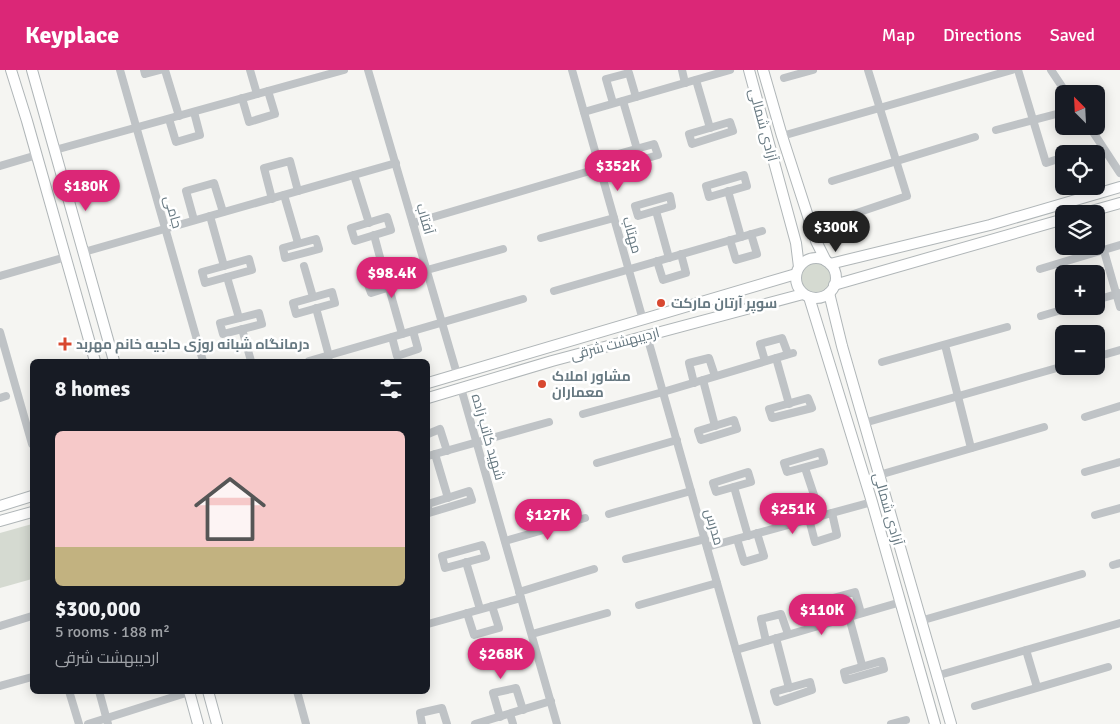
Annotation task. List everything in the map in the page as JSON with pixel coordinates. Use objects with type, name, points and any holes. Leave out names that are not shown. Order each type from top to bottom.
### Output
[{"type":"main road","points":[[11,70],[94,359]]},
{"type":"main road","points":[[32,70],[113,359]]},
{"type":"main road","name":"آزادی شمالی","points":[[748,70],[796,243],[797,271]]},
{"type":"main road","name":"آزادی شمالی","points":[[763,70],[816,241],[828,262]]},
{"type":"main road","points":[[1055,222],[832,289],[820,298],[806,296],[798,288],[796,281],[797,271],[802,264],[811,259],[816,258],[828,262],[990,225],[1120,187]]},
{"type":"main road","points":[[1078,199],[1080,205]]},
{"type":"main road","points":[[1105,207],[1120,203]]},
{"type":"main road","points":[[828,262],[835,274],[832,289]]},
{"type":"main road","name":"اردیبهشت شرقی","points":[[430,382],[565,344],[797,271]]},
{"type":"main road","name":"آزادی شمالی","points":[[832,289],[842,346],[950,724]]},
{"type":"main road","name":"آزادی شمالی","points":[[806,296],[872,502],[935,724]]},
{"type":"main road","name":"اردیبهشت شرقی","points":[[430,397],[541,364],[806,296]]},
{"type":"main road","points":[[565,344],[558,351],[560,356],[565,358]]},
{"type":"main road","points":[[536,352],[544,356],[541,364]]},
{"type":"main road","points":[[0,506],[30,497]]},
{"type":"main road","points":[[0,521],[30,513]]},
{"type":"main road","points":[[190,694],[198,724]]},
{"type":"main road","points":[[209,694],[217,724]]},
{"type":"street","name":"جامی","points":[[120,70],[202,359]]},
{"type":"street","points":[[144,70],[145,74],[160,70]]},
{"type":"street","points":[[165,70],[178,116]]},
{"type":"street","points":[[250,70],[257,94]]},
{"type":"street","points":[[55,150],[268,91],[327,72],[344,70]]},
{"type":"street","name":"آفتاب","points":[[368,70],[457,374]]},
{"type":"street","name":"مهتاب","points":[[572,70],[643,320]]},
{"type":"street","points":[[682,70],[685,83]]},
{"type":"street","points":[[584,112],[696,80],[707,73],[730,70]]},
{"type":"street","points":[[784,78],[813,70]]},
{"type":"street","points":[[827,223],[907,196],[878,108],[868,70]]},
{"type":"street","points":[[782,136],[1012,70]]},
{"type":"street","points":[[1018,70],[1046,163],[1055,160]]},
{"type":"street","points":[[1052,70],[1061,85]]},
{"type":"street","points":[[613,104],[606,79],[629,73],[636,97]]},
{"type":"street","points":[[696,80],[710,128]]},
{"type":"street","points":[[242,98],[249,122],[275,114],[268,91]]},
{"type":"street","points":[[623,101],[637,149]]},
{"type":"street","points":[[169,119],[176,142],[200,135],[194,112]]},
{"type":"street","points":[[996,130],[1055,114]]},
{"type":"street","points":[[730,122],[733,131],[692,144],[689,134],[710,128],[730,122]]},
{"type":"street","points":[[1095,135],[1120,173]]},
{"type":"street","points":[[832,181],[975,137]]},
{"type":"street","points":[[654,144],[658,155],[621,166],[618,154],[637,149],[654,144]]},
{"type":"street","points":[[0,166],[37,155]]},
{"type":"street","points":[[272,198],[264,168],[290,161],[298,191]]},
{"type":"street","points":[[84,252],[396,163]]},
{"type":"street","points":[[413,223],[600,168]]},
{"type":"street","points":[[744,174],[747,186],[728,191],[709,197],[706,186],[744,174]]},
{"type":"street","points":[[354,175],[369,223]]},
{"type":"street","points":[[194,220],[186,191],[214,183],[223,212]]},
{"type":"street","points":[[728,191],[741,237]]},
{"type":"street","points":[[284,195],[298,243]]},
{"type":"street","points":[[656,211],[669,258]]},
{"type":"street","points":[[210,216],[224,266]]},
{"type":"street","points":[[387,217],[391,230],[355,241],[351,228],[369,223],[387,217]]},
{"type":"street","points":[[541,238],[614,218]]},
{"type":"street","points":[[554,290],[762,231]]},
{"type":"street","points":[[730,240],[736,260],[757,254],[751,234]]},
{"type":"street","points":[[374,235],[385,276]]},
{"type":"street","points":[[1105,251],[1120,245]]},
{"type":"street","points":[[427,270],[503,249]]},
{"type":"street","points":[[657,261],[662,280],[686,273],[681,254]]},
{"type":"street","points":[[1105,254],[1118,294],[1120,307]]},
{"type":"street","points":[[1040,269],[1090,255]]},
{"type":"street","points":[[0,276],[66,257]]},
{"type":"street","points":[[249,259],[252,270],[205,283],[202,272],[224,266],[249,259]]},
{"type":"street","points":[[304,266],[313,297]]},
{"type":"street","points":[[403,271],[406,282],[370,293],[367,282],[385,276],[403,271]]},
{"type":"street","points":[[227,277],[239,318]]},
{"type":"street","points":[[389,288],[402,334]]},
{"type":"street","points":[[332,292],[335,303],[296,314],[293,303],[313,297],[332,292]]},
{"type":"street","points":[[1105,298],[1118,294]]},
{"type":"street","points":[[318,359],[523,299]]},
{"type":"street","points":[[316,308],[329,356]]},
{"type":"street","points":[[1041,316],[1055,312]]},
{"type":"street","points":[[259,313],[262,324],[223,334],[220,323],[239,318],[259,313]]},
{"type":"street","points":[[882,362],[1006,326]]},
{"type":"street","points":[[242,329],[250,359]]},
{"type":"street","points":[[392,337],[397,356],[418,349],[413,331]]},
{"type":"street","points":[[0,332],[30,437]]},
{"type":"street","name":"مدرس","points":[[647,336],[757,724]]},
{"type":"street","points":[[583,414],[694,383],[776,358],[790,353],[782,338],[760,344],[765,361]]},
{"type":"street","points":[[944,345],[971,448]]},
{"type":"street","points":[[1105,354],[1120,350]]},
{"type":"street","points":[[342,352],[344,359]]},
{"type":"street","points":[[694,383],[689,363],[709,358],[715,376]]},
{"type":"street","points":[[776,358],[789,404]]},
{"type":"street","points":[[864,422],[1055,369]]},
{"type":"street","points":[[703,380],[715,426]]},
{"type":"street","name":"شهید کاتب زاده","points":[[461,388],[557,724]]},
{"type":"street","points":[[808,398],[812,408],[772,418],[769,409],[789,404],[808,398]]},
{"type":"street","points":[[1085,417],[1120,406]]},
{"type":"street","points":[[734,420],[737,429],[700,440],[698,431],[715,426],[734,420]]},
{"type":"street","points":[[448,498],[431,455],[549,422]]},
{"type":"street","points":[[878,475],[1044,427]]},
{"type":"street","points":[[430,433],[440,429],[447,451]]},
{"type":"street","points":[[597,463],[677,440]]},
{"type":"street","points":[[821,452],[824,462],[805,468],[788,472],[784,463],[821,452]]},
{"type":"street","points":[[1085,472],[1120,462]]},
{"type":"street","points":[[805,468],[821,516]]},
{"type":"street","points":[[734,487],[748,536]]},
{"type":"street","points":[[430,504],[469,491],[472,500],[430,513]]},
{"type":"street","points":[[609,514],[691,491]]},
{"type":"street","points":[[707,547],[872,502]]},
{"type":"street","points":[[1095,515],[1120,508]]},
{"type":"street","points":[[809,519],[815,542],[837,535],[832,513]]},
{"type":"street","points":[[505,541],[586,518]]},
{"type":"street","points":[[737,539],[744,562],[764,556],[757,533]]},
{"type":"street","points":[[626,559],[705,539]]},
{"type":"street","points":[[482,545],[486,557],[466,562],[446,568],[442,556],[482,545]]},
{"type":"street","points":[[466,562],[480,609]]},
{"type":"street","points":[[430,623],[492,606],[594,569]]},
{"type":"street","points":[[920,621],[1082,574]]},
{"type":"street","points":[[640,605],[717,583]]},
{"type":"street","points":[[839,620],[833,598],[855,592],[861,613]]},
{"type":"street","points":[[736,650],[901,602]]},
{"type":"street","points":[[467,613],[474,635],[499,628],[492,606]]},
{"type":"street","points":[[532,634],[607,614]]},
{"type":"street","points":[[766,641],[761,619],[781,614],[788,634]]},
{"type":"street","points":[[0,626],[30,617]]},
{"type":"street","points":[[849,617],[862,666]]},
{"type":"street","points":[[936,676],[1120,624]]},
{"type":"street","points":[[776,638],[789,688]]},
{"type":"street","points":[[1026,650],[1037,687]]},
{"type":"street","points":[[975,706],[1108,667]]},
{"type":"street","points":[[0,686],[30,678]]},
{"type":"street","points":[[500,717],[493,694],[516,688],[523,710]]},
{"type":"street","points":[[70,694],[79,724]]},
{"type":"street","points":[[100,694],[107,721]]},
{"type":"street","points":[[88,724],[107,721],[183,694]]},
{"type":"street","points":[[298,694],[306,724]]},
{"type":"street","points":[[475,724],[551,702]]},
{"type":"street","points":[[422,724],[420,713],[442,708],[447,724]]},
{"type":"street","points":[[510,714],[513,724]]},
{"type":"street","points":[[892,724],[906,720]]},
{"type":"shaded area","points":[[816,262],[822,263],[827,267],[831,272],[831,284],[827,289],[822,293],[816,294],[810,293],[805,289],[801,284],[800,278],[801,272],[805,267],[810,263]]},
{"type":"shaded area","points":[[30,525],[30,580],[0,588],[0,533]]},
{"type":"place","name":"سوپر آرتان مارکت","points":[[661,303]]},
{"type":"place","name":"درمانگاه شبانه‌ روزی حاجیه‌ خانم مهربد","points":[[65,344]]},
{"type":"place","name":"مشاور املاک معماران","points":[[542,384]]}]
